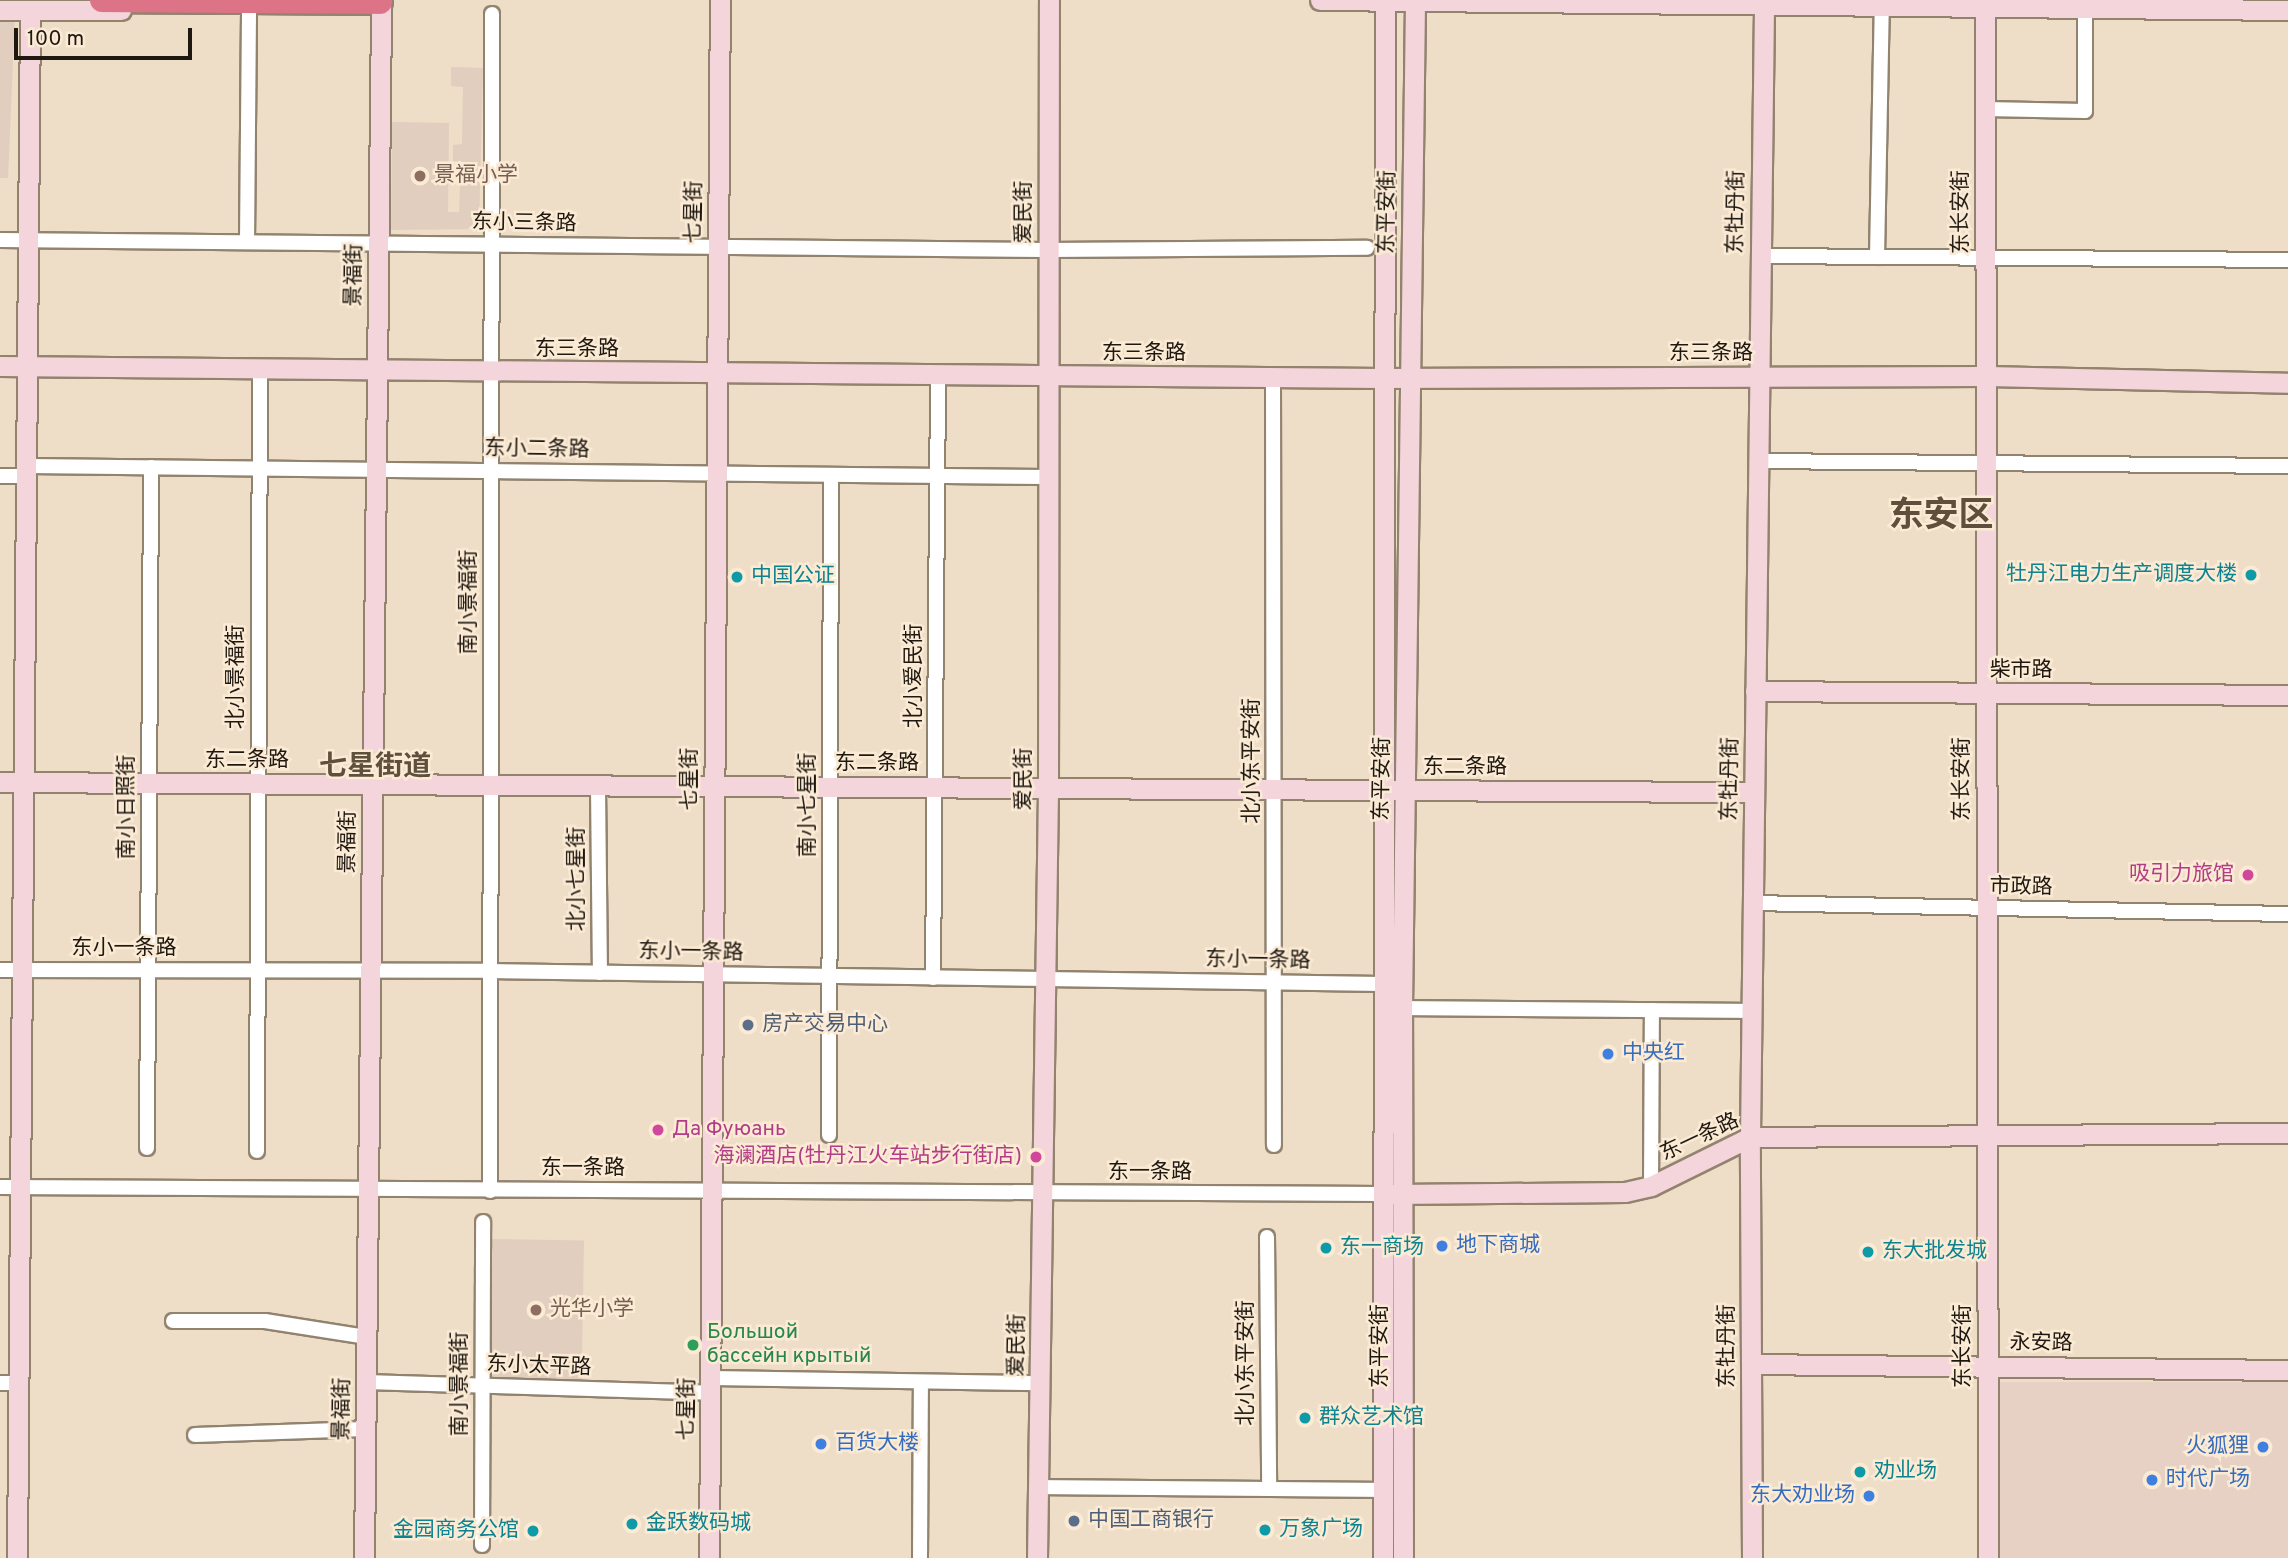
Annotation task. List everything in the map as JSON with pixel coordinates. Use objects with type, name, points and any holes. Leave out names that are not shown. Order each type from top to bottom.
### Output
[{"type":"highway","points":[[102,0],[380,5]]},
{"type":"street","name":"七星街","points":[[709,1558],[720,0]]},
{"type":"street","name":"爱民街","points":[[1037,1558],[1045,1194],[1049,0]]},
{"type":"street","points":[[1320,0],[1882,6],[1985,3],[2288,10]]},
{"type":"street","name":"东平安街","points":[[1403,1558],[1402,1008],[1415,0]]},
{"type":"street","name":"东平安街","points":[[1383,1558],[1381,378],[1385,1]]},
{"type":"street","name":"东牡丹街","points":[[1752,1558],[1750,1137],[1764,3]]},
{"type":"street","name":"东长安街","points":[[1985,3],[1988,1558]]},
{"type":"street","points":[[0,10],[249,11],[380,5]]},
{"type":"street","name":"景福街","points":[[364,1558],[380,5]]},
{"type":"street","points":[[1877,257],[1882,6]]},
{"type":"street","points":[[1985,109],[2085,111],[2085,7]]},
{"type":"street","points":[[17,1558],[10,1383],[20,1188],[30,10]]},
{"type":"street","points":[[247,242],[249,11]]},
{"type":"street","name":"南小景福街","points":[[490,1191],[492,14]]},
{"type":"street","name":"东小三条路","points":[[0,240],[1047,250],[1367,248]]},
{"type":"street","points":[[1759,256],[2288,260]]},
{"type":"street","name":"东三条路","points":[[0,366],[1381,378],[1986,376],[2288,383]]},
{"type":"street","name":"北小景福街","points":[[257,1152],[260,370]]},
{"type":"street","name":"北小爱民街","points":[[933,978],[938,375]]},
{"type":"street","name":"北小东平安街","points":[[1273,377],[1274,1145]]},
{"type":"street","points":[[1757,461],[2288,466]]},
{"type":"street","name":"东小二条路","points":[[0,476],[28,471],[151,467],[1047,477]]},
{"type":"street","name":"南小日照街","points":[[147,1148],[151,467]]},
{"type":"street","name":"南小七星街","points":[[828,1135],[831,475]]},
{"type":"street","name":"柴市路","points":[[1755,691],[2288,695]]},
{"type":"street","name":"东二条路","points":[[0,782],[1754,792]]},
{"type":"street","name":"北小七星街","points":[[598,786],[600,973]]},
{"type":"street","name":"市政路","points":[[1752,903],[2288,914]]},
{"type":"street","name":"东小一条路","points":[[0,970],[490,971],[1382,984]]},
{"type":"street","points":[[1402,1008],[1751,1011]]},
{"type":"street","points":[[1651,1186],[1652,1010]]},
{"type":"street","name":"东一条路","points":[[0,1187],[1045,1194],[1596,1194],[1651,1186],[1750,1137],[2288,1133]]},
{"type":"street","name":"南小景福街","points":[[482,1545],[483,1222]]},
{"type":"street","name":"北小东平安街","points":[[1267,1237],[1269,1489]]},
{"type":"street","points":[[173,1321],[265,1321],[366,1337]]},
{"type":"street","name":"永安路","points":[[1751,1364],[2288,1370]]},
{"type":"street","name":"东小太平路","points":[[366,1382],[482,1386],[1040,1383]]},
{"type":"street","points":[[920,1558],[921,1382]]},
{"type":"street","points":[[195,1435],[365,1429]]},
{"type":"street","points":[[1038,1487],[1383,1490]]},
{"type":"shaded area","points":[[0,13],[15,13],[8,178],[0,178]]},
{"type":"shaded area","name":"景福小学","points":[[451,67],[483,68],[479,229],[391,230],[392,122],[449,123],[448,212],[459,212],[461,162],[453,161],[453,145],[462,144],[463,87],[451,86]]},
{"type":"shaded area","name":"光华小学","points":[[491,1239],[584,1241],[582,1380],[489,1378]]},
{"type":"shaded area","name":"时代广场","points":[[1999,1382],[2288,1382],[2288,1558],[1999,1558]]},
{"type":"place","name":"景福小学","points":[[420,176]]},
{"type":"place","name":"牡丹江电力生产调度大楼","points":[[2251,575]]},
{"type":"place","name":"中国公证","points":[[737,577]]},
{"type":"place","name":"吸引力旅馆","points":[[2248,875]]},
{"type":"place","name":"房产交易中心","points":[[748,1025]]},
{"type":"place","name":"中央红","points":[[1608,1054]]},
{"type":"place","name":"Да Фуюань","points":[[658,1130]]},
{"type":"place","name":"海澜酒店(牡丹江火车站步行街店)","points":[[1036,1157]]},
{"type":"place","name":"地下商城","points":[[1442,1246]]},
{"type":"place","name":"东一商场","points":[[1326,1248]]},
{"type":"place","name":"东大批发城","points":[[1868,1252]]},
{"type":"place","name":"光华小学","points":[[536,1310]]},
{"type":"place","name":"Большой бассейн крытый","points":[[693,1345]]},
{"type":"place","name":"群众艺术馆","points":[[1305,1418]]},
{"type":"place","name":"百货大楼","points":[[821,1444]]},
{"type":"place","name":"火狐狸","points":[[2263,1447]]},
{"type":"place","name":"劝业场","points":[[1860,1472]]},
{"type":"place","name":"时代广场","points":[[2152,1480]]},
{"type":"place","name":"东大劝业场","points":[[1869,1496]]},
{"type":"place","name":"中国工商银行","points":[[1074,1521]]},
{"type":"place","name":"金跃数码城","points":[[632,1524]]},
{"type":"place","name":"万象广场","points":[[1265,1530]]},
{"type":"place","name":"金园商务公馆","points":[[533,1531]]},
{"type":"district","name":"东安区","points":[[1941,517]]},
{"type":"district","name":"七星街道","points":[[375,768]]}]
